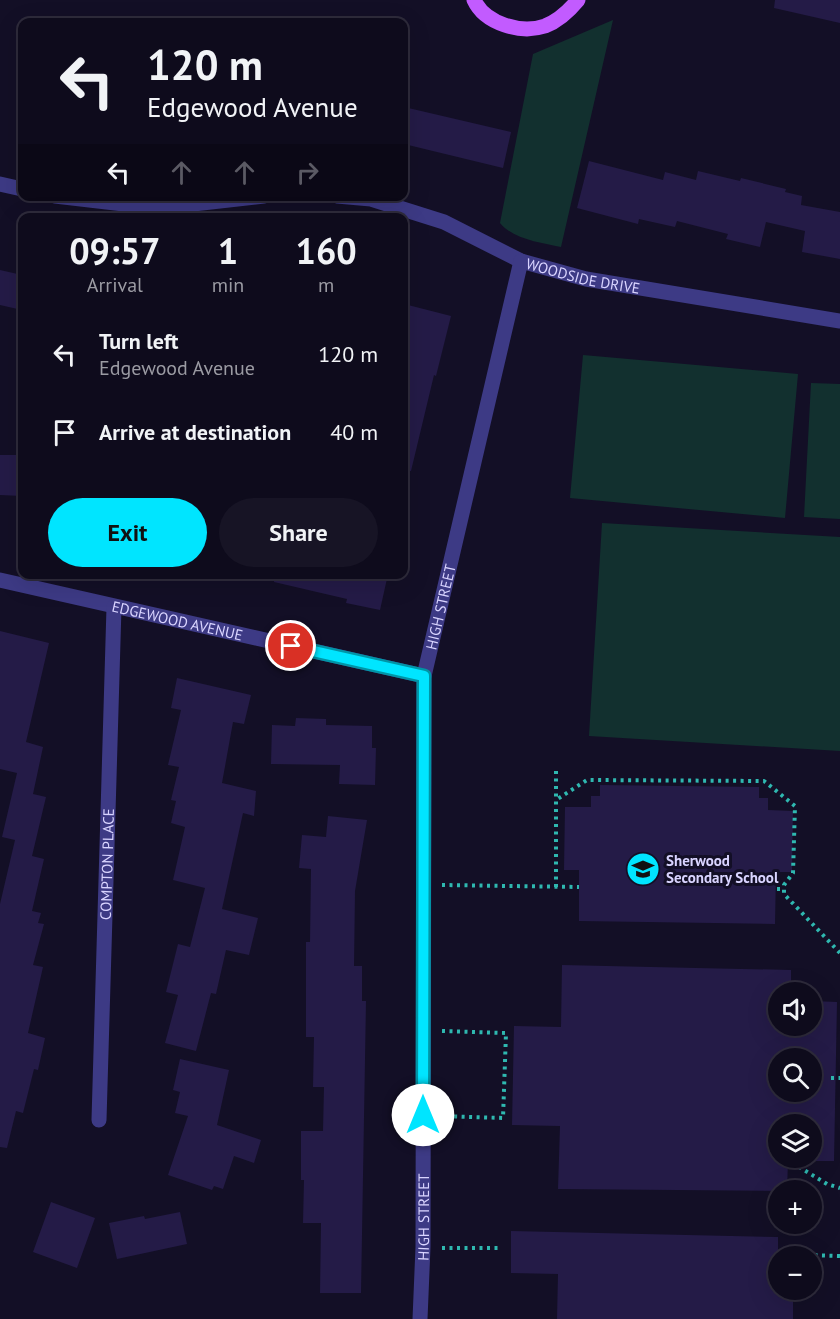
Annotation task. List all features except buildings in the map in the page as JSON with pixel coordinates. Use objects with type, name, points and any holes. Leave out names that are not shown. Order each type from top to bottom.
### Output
[{"type":"main road","points":[[474,0],[486,16],[516,28],[545,26],[565,15],[578,0]]},
{"type":"street","points":[[0,184],[18,188]]},
{"type":"street","points":[[98,201],[158,208],[220,201]]},
{"type":"street","name":"WOODSIDE DRIVE","points":[[377,201],[444,222],[521,261],[586,279],[840,321]]},
{"type":"street","name":"HIGH STREET","points":[[420,1319],[423,1247],[424,676],[521,261]]},
{"type":"street","name":"EDGEWOOD AVENUE","points":[[0,580],[424,676]]},
{"type":"street","name":"COMPTON PLACE","points":[[99,1120],[114,606]]},
{"type":"path","points":[[556,771],[556,887]]},
{"type":"path","points":[[556,800],[587,780],[764,781],[795,806],[793,873],[784,885],[784,894],[840,953]]},
{"type":"path","points":[[423,885],[579,887]]},
{"type":"path","points":[[777,889],[784,889]]},
{"type":"path","points":[[423,1030],[507,1033],[503,1118],[423,1115]]},
{"type":"path","points":[[831,1078],[840,1078]]},
{"type":"path","points":[[801,1168],[827,1184],[840,1188]]},
{"type":"path","points":[[423,1247],[502,1248]]},
{"type":"path","points":[[822,1255],[840,1256]]},
{"type":"green space","points":[[613,20],[561,247],[520,237],[500,223],[533,54]]},
{"type":"green space","points":[[583,355],[798,374],[785,518],[570,498]]},
{"type":"green space","points":[[811,383],[840,384],[840,519],[804,517]]},
{"type":"green space","points":[[602,523],[840,537],[840,751],[589,736]]},
{"type":"place","name":"Sherwood Secondary School","points":[[643,869]]},
{"type":"route","points":[[291,646],[424,676],[423,1115]]}]
